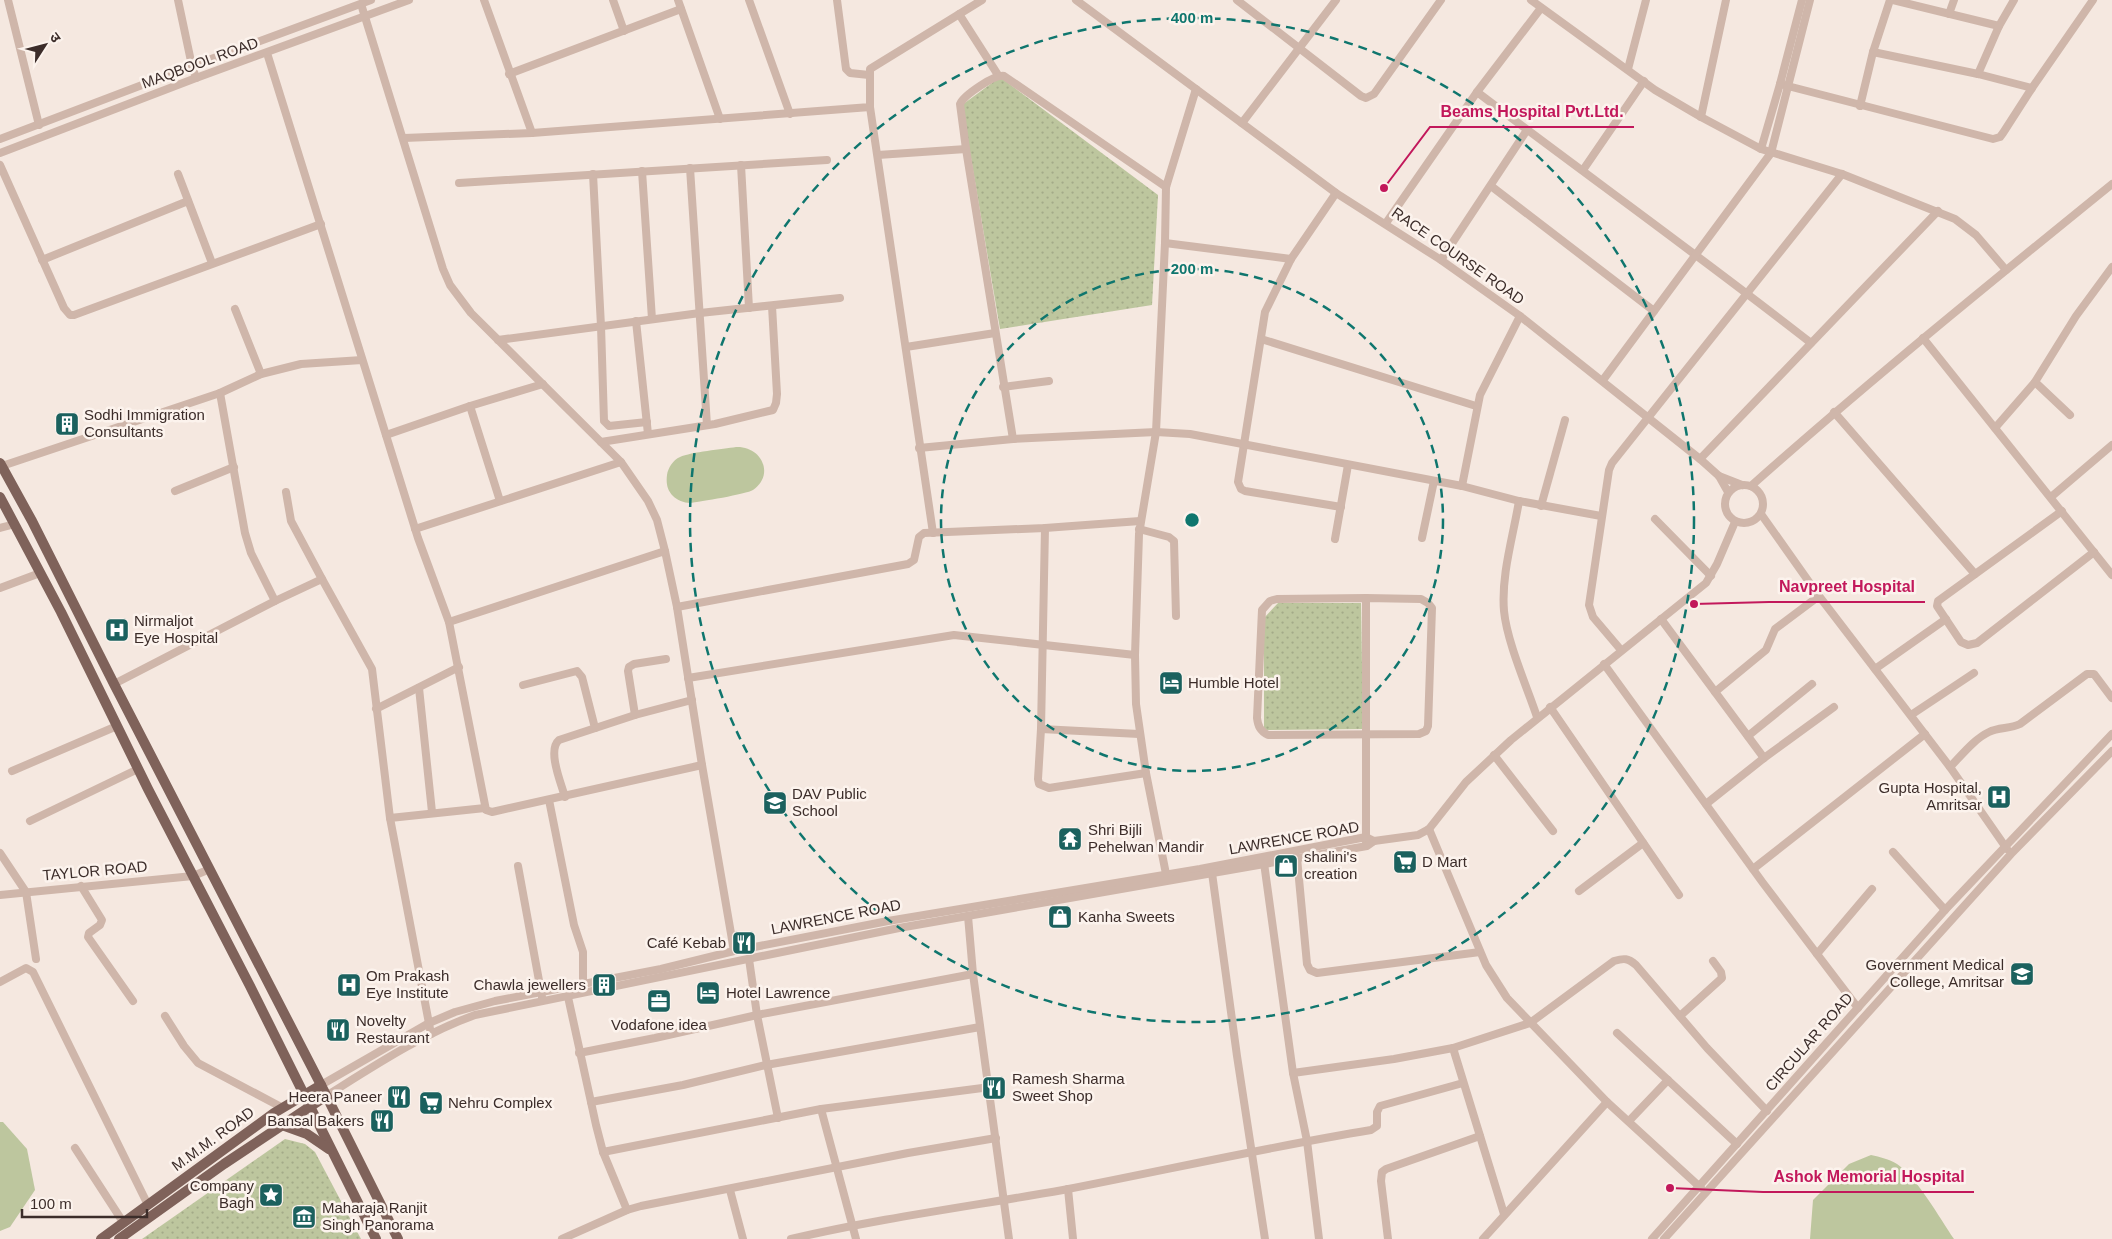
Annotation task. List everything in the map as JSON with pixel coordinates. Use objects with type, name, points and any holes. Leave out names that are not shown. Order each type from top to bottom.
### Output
[{"type":"main road","points":[[1,464],[321,1085],[398,1239]]},
{"type":"main road","points":[[0,496],[376,1239]]},
{"type":"main road","name":"M.M.M. ROAD","points":[[101,1239],[283,1108],[321,1085]]},
{"type":"main road","name":"M.M.M. ROAD","points":[[119,1239],[326,1096]]},
{"type":"main road","points":[[282,1126],[308,1134],[332,1152]]},
{"type":"street","points":[[8,0],[39,125]]},
{"type":"street","points":[[178,0],[196,78]]},
{"type":"street","name":"MAQBOOL ROAD","points":[[0,139],[371,0]]},
{"type":"street","name":"MAQBOOL ROAD","points":[[0,153],[196,78],[409,0]]},
{"type":"street","points":[[484,0],[532,133]]},
{"type":"street","points":[[613,0],[624,31]]},
{"type":"street","points":[[678,0],[720,119]]},
{"type":"street","points":[[748,0],[790,114]]},
{"type":"street","points":[[837,0],[846,69],[850,73],[869,75]]},
{"type":"street","points":[[933,533],[870,107],[869,75],[872,66],[982,0]]},
{"type":"street","points":[[1237,0],[1361,96],[1374,94],[1441,0]]},
{"type":"street","points":[[1242,123],[1336,0]]},
{"type":"street","points":[[1531,0],[1644,81],[1701,117],[1761,149],[1842,174],[1955,219],[1976,235],[2006,270]]},
{"type":"street","points":[[1628,69],[1646,0]]},
{"type":"street","points":[[1701,117],[1726,0]]},
{"type":"street","points":[[1603,380],[1771,153],[1802,0]]},
{"type":"street","points":[[1761,149],[1784,85],[1810,0]]},
{"type":"street","points":[[1860,106],[1873,52],[1892,0],[1998,26]]},
{"type":"street","points":[[1949,14],[1954,0]]},
{"type":"street","points":[[1978,74],[1998,26],[2014,0]]},
{"type":"street","points":[[1784,85],[1993,139],[2000,137],[2003,133],[2093,0]]},
{"type":"street","name":"RACE COURSE ROAD","points":[[1082,2],[1336,193],[1386,223],[1520,316],[1603,380],[1719,476]]},
{"type":"street","points":[[361,4],[443,269],[450,285],[471,313],[621,462],[648,501],[657,520],[677,607],[734,951]]},
{"type":"street","points":[[1386,223],[1477,92],[1540,8]]},
{"type":"street","points":[[510,74],[681,9]]},
{"type":"street","points":[[959,14],[998,75]]},
{"type":"street","points":[[1873,52],[1978,74],[2032,88]]},
{"type":"street","points":[[267,53],[415,529],[449,622],[485,808],[488,812],[492,812],[702,765]]},
{"type":"street","points":[[1013,439],[1003,387],[966,149],[961,101],[998,75],[1004,76],[1166,187]]},
{"type":"street","points":[[1583,170],[1644,81]]},
{"type":"street","points":[[1166,874],[1139,734],[1135,655],[1140,525],[1156,432],[1166,187],[1196,89]]},
{"type":"street","points":[[1477,92],[1622,201],[1697,254],[1811,342]]},
{"type":"street","points":[[404,138],[532,133],[870,107]]},
{"type":"street","points":[[1441,260],[1527,130]]},
{"type":"street","points":[[878,154],[966,149]]},
{"type":"street","points":[[459,183],[826,160]]},
{"type":"street","points":[[0,165],[66,313],[74,315],[321,224]]},
{"type":"street","points":[[741,165],[749,308]]},
{"type":"street","points":[[690,168],[707,425]]},
{"type":"street","points":[[642,171],[652,319]]},
{"type":"street","points":[[178,174],[212,263]]},
{"type":"street","points":[[593,174],[604,421],[609,426],[647,422]]},
{"type":"street","points":[[1621,650],[1593,617],[1589,605],[1607,477],[1612,463],[1842,174]]},
{"type":"street","points":[[1719,476],[1747,486],[1761,496],[1763,505],[1761,514],[1749,523],[1735,522],[1727,514],[1724,503],[1728,492],[1737,486],[1747,486],[1923,338],[2112,184]]},
{"type":"street","points":[[1491,186],[1654,311]]},
{"type":"street","points":[[1336,193],[1291,259],[1265,312],[1238,482],[1241,488],[1341,506]]},
{"type":"street","points":[[42,260],[188,201]]},
{"type":"street","points":[[1700,459],[1938,211]]},
{"type":"street","points":[[1165,243],[1291,259]]},
{"type":"street","points":[[1995,428],[2035,382],[2076,316],[2112,267]]},
{"type":"street","points":[[498,340],[700,313],[840,298]]},
{"type":"street","points":[[600,442],[707,425],[769,412],[775,407],[777,394],[772,306]]},
{"type":"street","points":[[235,309],[261,374]]},
{"type":"street","points":[[1462,486],[1476,406],[1485,383],[1520,316]]},
{"type":"street","points":[[636,321],[648,434]]},
{"type":"street","points":[[906,346],[995,333]]},
{"type":"street","points":[[1923,338],[2112,575]]},
{"type":"street","points":[[1261,339],[1476,406]]},
{"type":"street","points":[[1,464],[220,393],[261,374],[301,364],[362,360]]},
{"type":"street","points":[[1003,387],[1049,381]]},
{"type":"street","points":[[2035,382],[2070,415]]},
{"type":"street","points":[[386,436],[470,406],[543,384]]},
{"type":"street","points":[[220,393],[244,533],[251,554],[275,601]]},
{"type":"street","points":[[470,406],[500,501]]},
{"type":"street","points":[[1834,412],[1975,574]]},
{"type":"street","points":[[1541,506],[1564,420]]},
{"type":"street","points":[[919,448],[1013,439],[1156,432],[1190,434],[1462,486],[1519,502],[1601,516]]},
{"type":"street","points":[[2051,497],[2112,445]]},
{"type":"street","points":[[415,529],[621,462]]},
{"type":"street","points":[[1335,538],[1348,465]]},
{"type":"street","points":[[175,491],[234,467]]},
{"type":"street","points":[[1719,476],[1728,492]]},
{"type":"street","points":[[1422,538],[1434,481]]},
{"type":"street","points":[[286,492],[292,521],[372,669],[390,818],[431,1034]]},
{"type":"street","points":[[1519,502],[1505,583],[1504,613],[1537,717]]},
{"type":"street","points":[[2062,511],[1938,601],[1937,606],[1961,642],[1972,645],[2094,552]]},
{"type":"street","points":[[1761,514],[1819,596],[1950,767],[2011,854]]},
{"type":"street","points":[[1655,520],[1711,576]]},
{"type":"street","points":[[1706,1193],[1607,1102],[1530,1023],[1500,989],[1480,952],[1429,829],[1466,782],[1494,755],[1537,717],[1695,593],[1711,576],[1735,522]]},
{"type":"street","points":[[0,528],[15,524]]},
{"type":"street","points":[[677,607],[908,564],[914,560],[920,536],[933,533],[1140,525],[1174,541],[1176,616]]},
{"type":"street","points":[[1046,528],[1039,784],[1043,786],[1076,784],[1146,773]]},
{"type":"street","points":[[449,622],[664,551]]},
{"type":"street","points":[[0,588],[40,573]]},
{"type":"street","points":[[114,684],[275,601],[322,579]]},
{"type":"street","points":[[1716,692],[1766,650],[1775,630],[1819,596]]},
{"type":"street","points":[[1366,598],[1367,846]]},
{"type":"street","points":[[1366,598],[1421,599],[1432,608],[1428,726],[1426,730],[1419,734],[1268,734],[1260,728],[1257,718],[1262,610],[1266,605],[1277,599],[1366,598]]},
{"type":"street","points":[[1661,619],[1764,758]]},
{"type":"street","points":[[1875,669],[1946,619]]},
{"type":"street","points":[[688,678],[938,636],[954,635],[1135,655]]},
{"type":"street","points":[[635,715],[628,671],[630,667],[634,664],[666,659]]},
{"type":"street","points":[[1604,664],[1753,869],[1858,1008]]},
{"type":"street","points":[[376,709],[459,667]]},
{"type":"street","points":[[523,685],[577,671],[582,677],[594,728]]},
{"type":"street","points":[[1911,715],[1974,673]]},
{"type":"street","points":[[1950,767],[1980,736],[1990,731],[2010,728],[2020,724],[2087,674],[2094,674],[2112,698]]},
{"type":"street","points":[[1748,736],[1812,684]]},
{"type":"street","points":[[418,688],[432,812]]},
{"type":"street","points":[[565,797],[553,752],[553,747],[563,738],[635,715],[692,700]]},
{"type":"street","points":[[1550,707],[1680,895]]},
{"type":"street","points":[[1706,804],[1764,758],[1834,707]]},
{"type":"street","points":[[12,771],[117,726]]},
{"type":"street","points":[[1041,729],[1139,734]]},
{"type":"street","points":[[1753,869],[1925,734]]},
{"type":"street","name":"CIRCULAR ROAD","points":[[1652,1239],[1946,910],[2112,734]]},
{"type":"street","name":"CIRCULAR ROAD","points":[[1664,1239],[2011,854],[2112,751]]},
{"type":"street","points":[[1494,755],[1553,830]]},
{"type":"street","points":[[30,821],[138,769]]},
{"type":"street","points":[[549,800],[574,925],[583,952],[583,984]]},
{"type":"street","points":[[390,818],[432,812],[485,808]]},
{"type":"street","name":"LAWRENCE ROAD","points":[[326,1096],[431,1034],[475,1015],[840,940],[1367,846],[1374,841],[1418,835],[1429,829]]},
{"type":"street","name":"LAWRENCE ROAD","points":[[321,1085],[429,1023],[473,1007],[660,969],[734,951],[838,931],[1366,837],[1374,841]]},
{"type":"street","points":[[1579,891],[1643,843]]},
{"type":"street","points":[[1893,852],[1946,910]]},
{"type":"street","points":[[0,853],[26,892],[36,959]]},
{"type":"street","points":[[1297,858],[1307,964],[1312,972],[1317,974],[1402,964],[1480,952]]},
{"type":"street","points":[[1264,863],[1319,1239]]},
{"type":"street","points":[[518,866],[543,1001]]},
{"type":"street","name":"TAYLOR ROAD","points":[[0,895],[193,876],[210,869]]},
{"type":"street","points":[[1212,873],[1265,1239]]},
{"type":"street","points":[[82,886],[102,920],[100,925],[89,933],[88,937],[133,1001]]},
{"type":"street","points":[[1817,954],[1872,889]]},
{"type":"street","points":[[968,916],[973,974],[990,1087],[1009,1239]]},
{"type":"street","points":[[838,931],[840,940]]},
{"type":"street","points":[[1294,1073],[1394,1059],[1453,1048],[1530,1023],[1614,961],[1625,958],[1636,965],[1707,1048],[1767,1111]]},
{"type":"street","points":[[749,959],[766,1065],[778,1118]]},
{"type":"street","points":[[1680,1016],[1722,978],[1721,972],[1713,961]]},
{"type":"street","points":[[0,982],[26,968],[33,972],[148,1204]]},
{"type":"street","points":[[579,1053],[757,1015],[973,974]]},
{"type":"street","points":[[568,997],[579,1053],[603,1152],[627,1210]]},
{"type":"street","points":[[165,1016],[184,1046],[198,1063],[283,1108]]},
{"type":"street","points":[[591,1102],[683,1085],[766,1065],[980,1027]]},
{"type":"street","points":[[1617,1033],[1737,1144]]},
{"type":"street","points":[[1453,1048],[1504,1214]]},
{"type":"street","points":[[1628,1121],[1668,1080]]},
{"type":"street","points":[[791,1239],[852,1225],[1068,1188],[1371,1130],[1377,1126],[1377,1112],[1380,1106],[1463,1083]]},
{"type":"street","points":[[603,1152],[821,1109],[990,1087]]},
{"type":"street","points":[[1483,1239],[1607,1102]]},
{"type":"street","points":[[821,1109],[856,1239]]},
{"type":"street","points":[[1388,1239],[1380,1181],[1382,1172],[1480,1136]]},
{"type":"street","points":[[562,1239],[627,1210],[908,1153],[996,1138]]},
{"type":"street","points":[[75,1148],[124,1222]]},
{"type":"street","points":[[1068,1188],[1073,1239]]},
{"type":"street","points":[[730,1190],[743,1239]]},
{"type":"green space","points":[[1000,77],[1158,195],[1152,305],[1000,329],[962,105]]},
{"type":"green space","points":[[736,447],[753,451],[762,462],[763,477],[760,484],[753,490],[733,496],[690,503],[679,500],[671,494],[667,486],[667,475],[671,464],[677,458]]},
{"type":"green space","points":[[1278,603],[1361,603],[1363,729],[1264,730],[1264,618]]},
{"type":"green space","points":[[0,1122],[3,1122],[27,1149],[35,1190],[10,1227],[0,1231]]},
{"type":"green space","name":"Company Bagh","points":[[285,1139],[305,1144],[315,1152],[361,1239],[142,1239]]},
{"type":"green space","points":[[1871,1155],[1897,1164],[1913,1179],[1954,1239],[1810,1239],[1813,1200],[1849,1164]]},
{"type":"place","name":"Beams Hospital Pvt.Ltd.","points":[[1384,188]]},
{"type":"place","name":"Sodhi Immigration Consultants","points":[[67,424]]},
{"type":"place","name":"Navpreet Hospital","points":[[1694,604]]},
{"type":"place","name":"Nirmaljot Eye Hospital","points":[[117,630]]},
{"type":"place","name":"Humble Hotel","points":[[1171,683]]},
{"type":"place","name":"Gupta Hospital, Amritsar","points":[[1999,797]]},
{"type":"place","name":"DAV Public School","points":[[775,803]]},
{"type":"place","name":"Shri Bijli Pehelwan Mandir","points":[[1070,839]]},
{"type":"place","name":"D Mart","points":[[1405,862]]},
{"type":"place","name":"shalini's creation","points":[[1286,866]]},
{"type":"place","name":"Kanha Sweets","points":[[1060,917]]},
{"type":"place","name":"Café Kebab","points":[[744,943]]},
{"type":"place","name":"Government Medical College, Amritsar","points":[[2022,974]]},
{"type":"place","name":"Om Prakash Eye Institute","points":[[349,985]]},
{"type":"place","name":"Chawla jewellers","points":[[604,985]]},
{"type":"place","name":"Hotel Lawrence","points":[[708,993]]},
{"type":"place","name":"Vodafone idea","points":[[659,1001]]},
{"type":"place","name":"Novelty Restaurant","points":[[338,1030]]},
{"type":"place","name":"Ramesh Sharma Sweet Shop","points":[[994,1088]]},
{"type":"place","name":"Heera Paneer","points":[[399,1097]]},
{"type":"place","name":"Nehru Complex","points":[[431,1103]]},
{"type":"place","name":"Bansal Bakers","points":[[382,1121]]},
{"type":"place","name":"Ashok Memorial Hospital","points":[[1670,1188]]},
{"type":"place","name":"Company Bagh","points":[[271,1195]]},
{"type":"place","name":"Maharaja Ranjit Singh Panorama","points":[[304,1217]]}]
